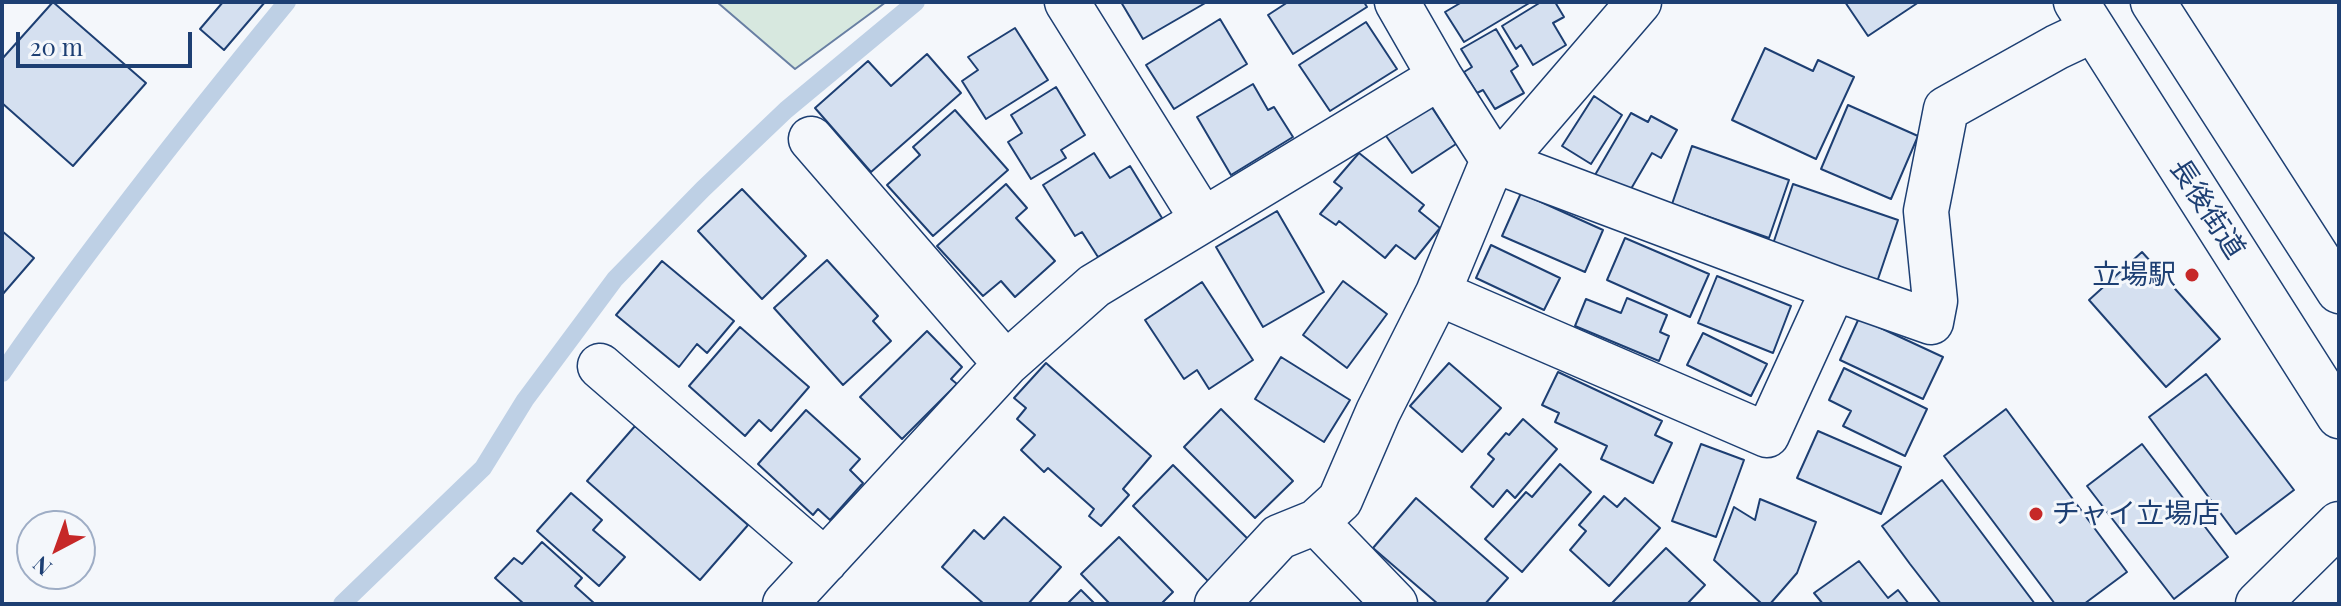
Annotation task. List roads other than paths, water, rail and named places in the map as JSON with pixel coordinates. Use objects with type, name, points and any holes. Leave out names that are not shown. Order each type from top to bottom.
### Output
[{"type":"street","points":[[1067,2],[1203,220]]},
{"type":"street","points":[[1397,2],[1493,160],[1931,322],[1935,301],[1926,211],[1946,109],[2057,47],[2084,16]]},
{"type":"street","points":[[1217,604],[1279,537],[1316,522],[1340,500],[1378,412],[1438,293],[1493,160],[1515,146],[1639,2]]},
{"type":"street","points":[[2153,2],[2331,279]]},
{"type":"street","name":"長後街道","points":[[2084,16],[2339,416]]},
{"type":"street","points":[[785,604],[1006,364],[1094,286],[1440,77]]},
{"type":"street","points":[[811,139],[1006,364]]},
{"type":"street","points":[[1438,293],[1767,435],[1834,288]]},
{"type":"street","points":[[600,366],[825,561]]},
{"type":"street","points":[[1316,522],[1395,604]]},
{"type":"street","points":[[2258,604],[2339,524]]},
{"type":"waterway","points":[[2,373],[141,184],[287,2]]},
{"type":"waterway","points":[[342,604],[483,468],[525,400],[615,279],[786,110],[916,2]]},
{"type":"place","name":"立場駅","points":[[2192,275]]},
{"type":"place","name":"チャイ立場店","points":[[2036,514]]}]
